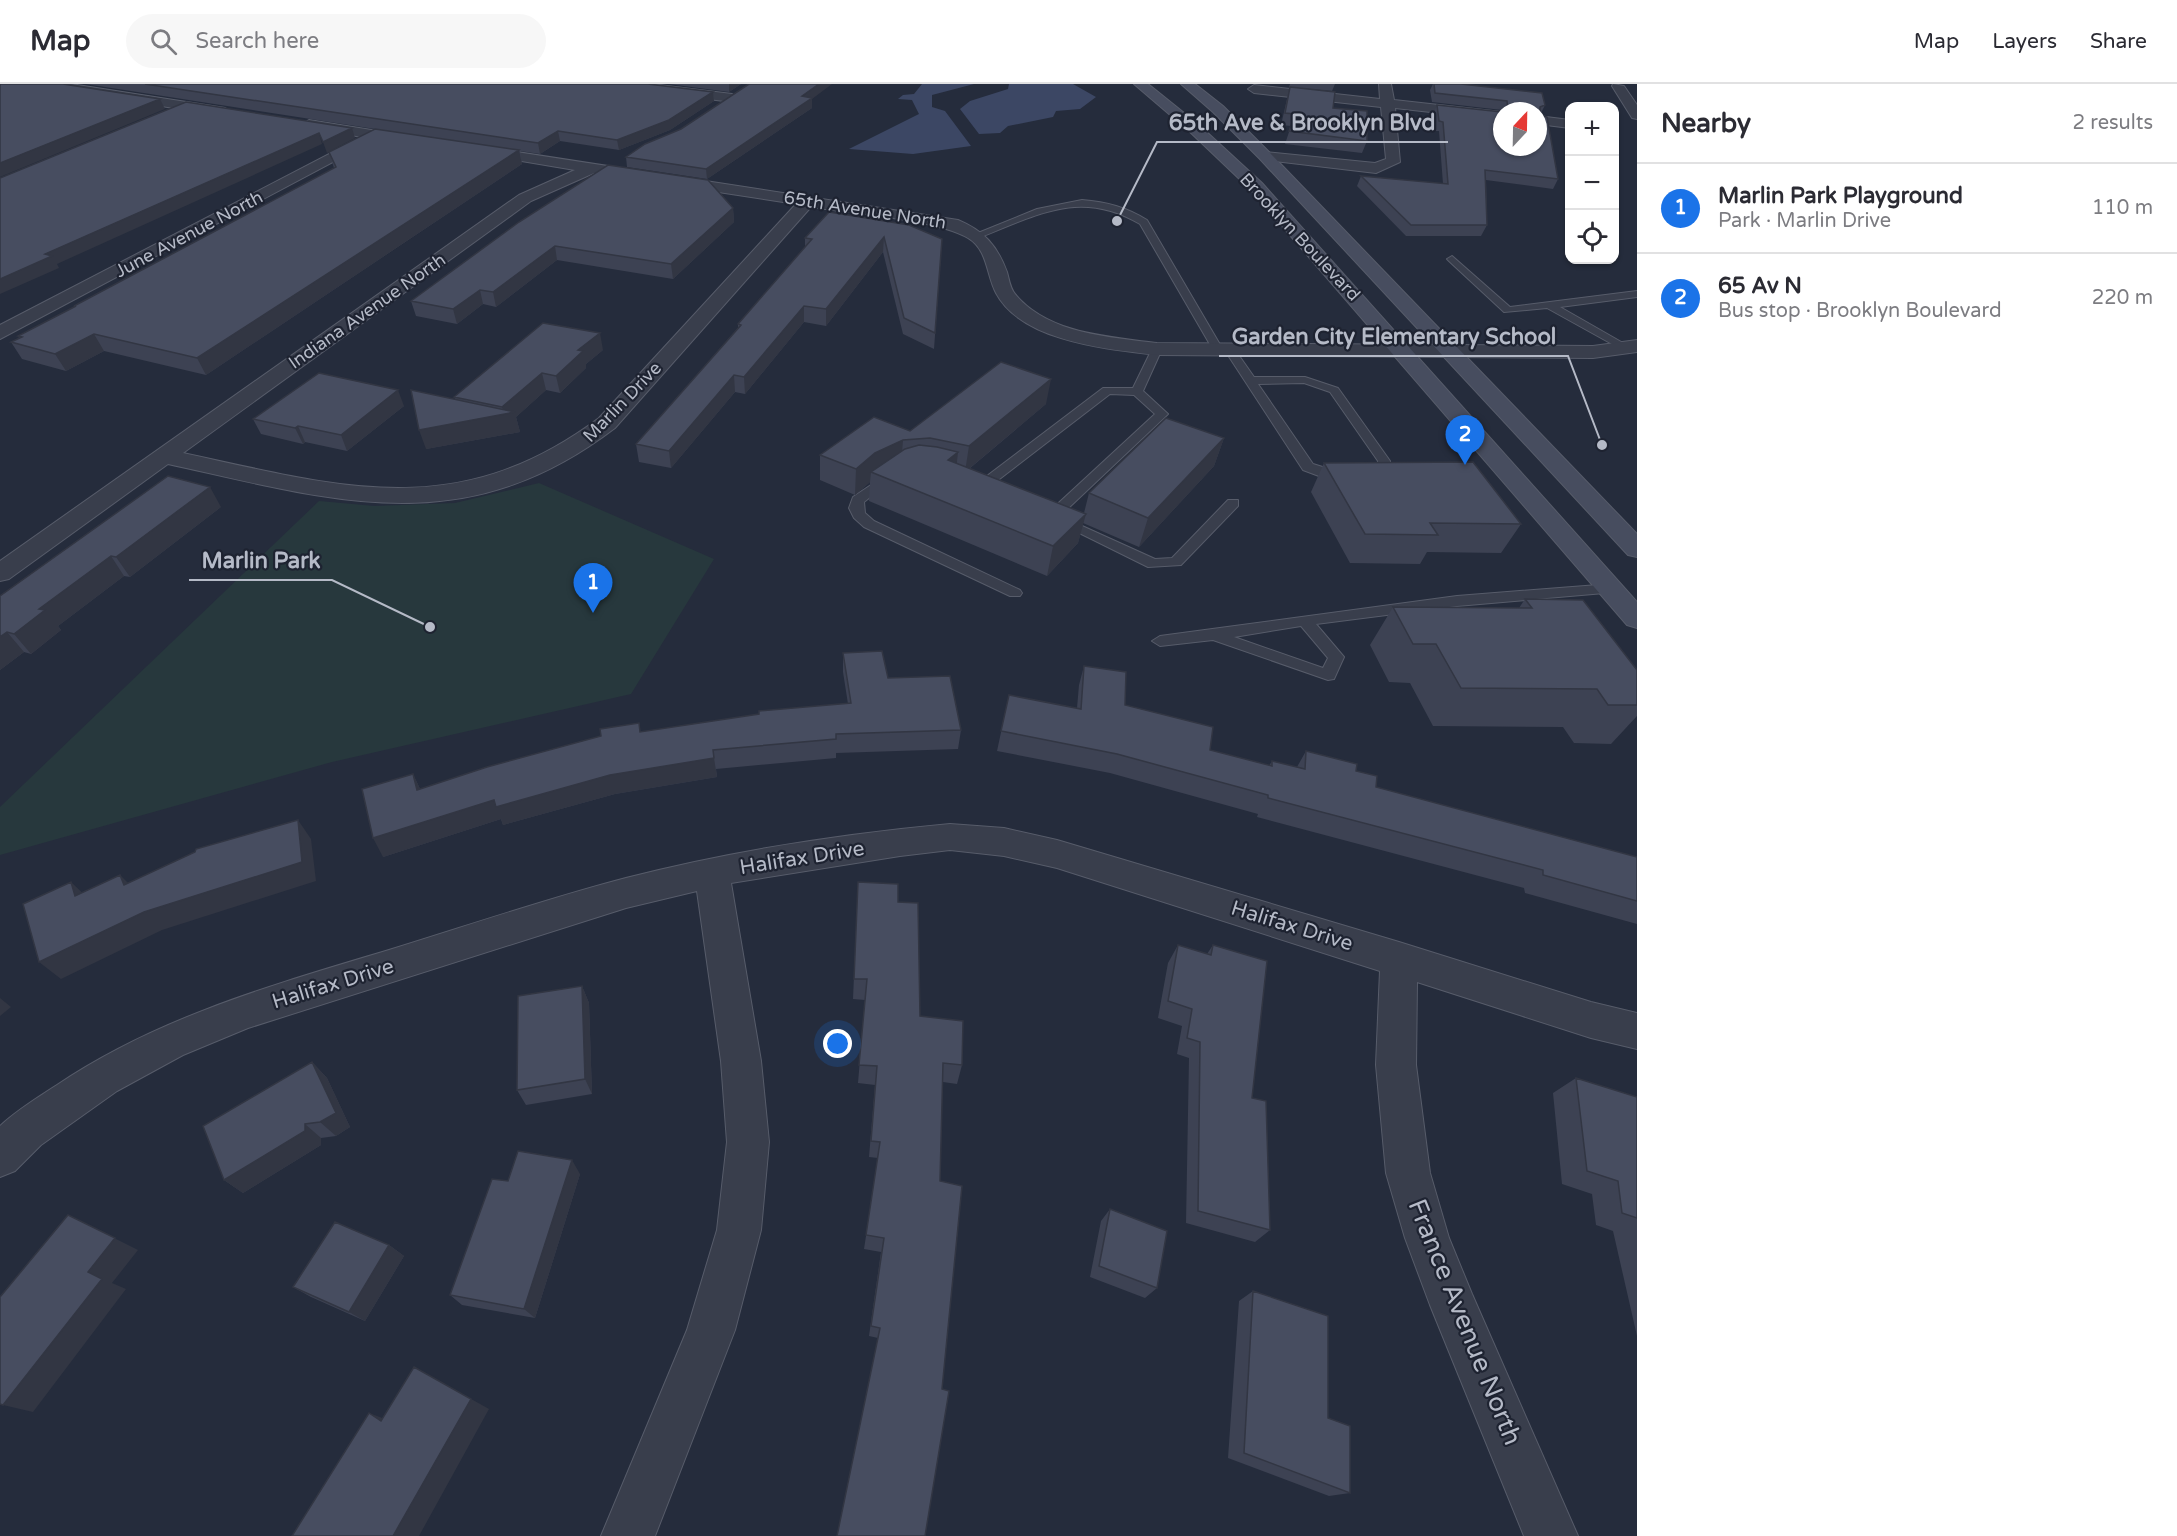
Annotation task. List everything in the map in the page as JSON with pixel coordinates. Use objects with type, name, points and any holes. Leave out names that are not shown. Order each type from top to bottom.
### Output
[{"type":"main road","name":"Brooklyn Boulevard","points":[[1140,84],[1194,128],[1256,186],[1402,349],[1637,619]]},
{"type":"main road","name":"Brooklyn Boulevard","points":[[1187,84],[1218,109],[1265,156],[1637,549]]},
{"type":"street","points":[[46,84],[237,113]]},
{"type":"street","points":[[620,84],[732,98]]},
{"type":"street","points":[[1265,156],[1376,168],[1393,162],[1395,156],[1385,84]]},
{"type":"street","points":[[1618,86],[1637,115]]},
{"type":"street","points":[[714,111],[746,89]]},
{"type":"street","points":[[1254,89],[1493,115]]},
{"type":"street","points":[[158,119],[190,106]]},
{"type":"street","points":[[1547,121],[1565,123]]},
{"type":"street","points":[[295,122],[423,142]]},
{"type":"street","name":"June Avenue North","points":[[0,333],[377,135]]},
{"type":"street","name":"65th Avenue North","points":[[468,148],[930,219],[952,224],[978,236]]},
{"type":"street","name":"Indiana Avenue North","points":[[0,573],[525,198],[593,167],[620,160]]},
{"type":"street","name":"Marlin Drive","points":[[164,456],[324,490],[367,496],[413,496],[463,490],[550,463],[582,444],[607,423],[807,201]]},
{"type":"street","points":[[978,236],[986,241],[1005,294],[1020,309],[1043,323],[1074,335],[1113,344],[1158,349],[1450,349],[1593,352],[1631,347]]},
{"type":"street","name":"Halifax Drive","points":[[0,1156],[26,1130],[103,1077],[169,1042],[243,1011],[626,893],[712,874],[900,842],[950,837],[1004,842],[1057,854],[1399,958],[1591,1020],[1637,1031]]},
{"type":"street","points":[[628,1536],[711,1330],[739,1230],[748,1142],[741,1060],[712,874]]},
{"type":"street","name":"France Avenue North","points":[[1399,958],[1396,1065],[1408,1173],[1426,1238],[1551,1536]]},
{"type":"lane","points":[[978,236],[1056,206],[1083,201],[1129,210],[1144,222],[1223,348],[1250,381],[1308,467],[1327,475],[1363,475],[1383,472],[1384,461],[1335,390],[1305,380],[1250,381]]},
{"type":"lane","points":[[1452,259],[1508,310],[1637,294]]},
{"type":"lane","points":[[1550,304],[1631,347]]},
{"type":"lane","points":[[1137,392],[1158,349]]},
{"type":"lane","points":[[984,485],[1107,390],[1137,392],[1162,414],[1052,516]]},
{"type":"lane","points":[[899,471],[858,500],[856,508],[859,515],[869,524],[1015,593]]},
{"type":"lane","points":[[967,479],[1003,494]]},
{"type":"lane","points":[[1032,507],[1153,564],[1176,562],[1233,503]]},
{"type":"lane","points":[[1160,641],[1217,637],[1305,621],[1532,592],[1611,589]]},
{"type":"lane","points":[[1217,637],[1328,675],[1336,657],[1305,621]]},
{"type":"shaded area","points":[[539,483],[714,559],[631,694],[332,762],[0,855],[0,807],[319,501],[374,506],[455,503]]},
{"type":"water","points":[[922,84],[974,84],[932,95],[932,107],[945,111],[971,146],[913,154],[849,149],[919,114],[912,100],[898,99],[903,95],[914,94]]},
{"type":"water","points":[[1009,84],[1073,84],[1096,97],[1080,109],[1056,111],[1053,117],[1008,126],[1000,133],[979,134],[960,109],[970,101],[1008,89]]},
{"type":"building","points":[[0,84],[63,84],[160,99],[0,163]]},
{"type":"building","points":[[145,84],[648,84],[713,92],[669,120],[617,140],[558,131],[538,143]]},
{"type":"building","points":[[749,84],[819,84],[802,96],[812,98],[706,169],[626,157],[645,144],[681,129]]},
{"type":"building","points":[[1434,84],[1461,84],[1542,93],[1544,102],[1507,102],[1435,93]]},
{"type":"building","points":[[1290,87],[1335,92],[1333,108],[1367,111],[1367,141],[1289,131],[1295,114],[1285,113]]},
{"type":"building","points":[[186,102],[352,128],[323,142],[319,133],[45,254],[52,256],[0,279],[0,178]]},
{"type":"building","points":[[1437,105],[1493,111],[1493,156],[1547,156],[1547,117],[1558,179],[1485,170],[1487,225],[1411,225],[1361,176],[1448,184],[1443,122],[1439,121]]},
{"type":"building","points":[[375,129],[519,150],[197,358],[94,334],[55,354],[11,342],[22,337],[18,336],[336,167],[329,152]]},
{"type":"building","points":[[608,165],[708,180],[733,208],[671,264],[555,246],[493,292],[480,290],[453,309],[411,301],[519,222]]},
{"type":"building","points":[[829,212],[909,225],[942,239],[935,333],[904,318],[884,237],[826,309],[804,306],[744,377],[734,375],[669,451],[636,444],[741,325],[738,324],[812,239],[805,238]]},
{"type":"building","points":[[543,323],[600,333],[578,350],[583,351],[556,376],[542,373],[502,407],[454,397]]},
{"type":"building","points":[[1001,362],[1051,379],[969,446],[930,438],[903,440],[875,453],[856,469],[820,455],[874,417],[910,431]]},
{"type":"building","points":[[319,373],[398,390],[341,435],[253,419]]},
{"type":"building","points":[[411,390],[515,412],[419,430]]},
{"type":"building","points":[[1166,418],[1224,438],[1148,518],[1089,493]]},
{"type":"building","points":[[919,445],[958,452],[948,460],[1086,514],[1053,546],[871,472],[905,449]]},
{"type":"building","points":[[1473,462],[1521,524],[1430,523],[1438,535],[1365,534],[1324,463]]},
{"type":"building","points":[[168,476],[210,487],[116,557],[111,556],[39,609],[45,610],[14,634],[7,632],[0,637],[0,596]]},
{"type":"building","points":[[1525,599],[1583,600],[1637,670],[1637,705],[1608,705],[1597,689],[1461,688],[1436,644],[1413,644],[1393,607],[1532,608]]},
{"type":"building","points":[[882,651],[888,678],[950,676],[961,730],[836,734],[836,739],[713,750],[714,758],[610,775],[496,807],[494,800],[373,838],[362,789],[413,774],[417,790],[487,767],[601,736],[600,729],[639,723],[640,732],[759,714],[759,711],[851,703],[843,653]]},
{"type":"building","points":[[1084,666],[1126,672],[1125,705],[1213,727],[1210,750],[1272,766],[1272,761],[1305,769],[1306,751],[1357,764],[1356,771],[1377,776],[1376,787],[1637,857],[1637,901],[1543,875],[1543,870],[1268,798],[1268,795],[1117,754],[1001,731],[1009,695],[1081,709]]},
{"type":"building","points":[[298,820],[302,862],[144,912],[39,962],[23,904],[71,882],[75,896],[120,875],[124,885],[195,852],[196,849]]},
{"type":"building","points":[[858,882],[898,884],[898,902],[918,903],[920,1016],[963,1021],[962,1065],[943,1063],[940,1181],[962,1186],[942,1389],[949,1391],[925,1536],[837,1536],[880,1328],[871,1326],[884,1238],[866,1235],[880,1142],[871,1141],[877,1066],[859,1065],[867,979],[854,979]]},
{"type":"building","points":[[1178,945],[1211,955],[1213,945],[1267,961],[1252,1098],[1266,1101],[1270,1230],[1198,1211],[1200,1042],[1187,1038],[1192,1009],[1168,1001]]},
{"type":"building","points":[[582,986],[585,1079],[517,1090],[518,996]]},
{"type":"building","points":[[312,1062],[336,1113],[320,1122],[305,1124],[305,1131],[224,1180],[203,1126]]},
{"type":"building","points":[[1576,1078],[1637,1097],[1637,1218],[1622,1213],[1618,1181],[1587,1171]]},
{"type":"building","points":[[518,1151],[572,1160],[524,1309],[450,1295],[492,1179],[508,1181]]},
{"type":"building","points":[[1110,1209],[1167,1231],[1157,1288],[1099,1266]]},
{"type":"building","points":[[68,1215],[115,1238],[88,1272],[102,1279],[3,1405],[0,1404],[0,1297]]},
{"type":"building","points":[[335,1222],[389,1245],[349,1312],[293,1287]]},
{"type":"building","points":[[1253,1291],[1328,1316],[1328,1418],[1350,1426],[1350,1493],[1244,1453]]},
{"type":"building","points":[[414,1367],[471,1399],[393,1536],[292,1536],[369,1413],[381,1421]]},
{"type":"place","name":"65th Ave & Brooklyn Blvd","points":[[1117,221]]},
{"type":"place","name":"Garden City Elementary School","points":[[1602,445]]},
{"type":"place","name":"65 Av N","points":[[1465,465]]},
{"type":"place","name":"Marlin Park Playground","points":[[593,613]]},
{"type":"place","name":"Marlin Park","points":[[430,627]]}]
